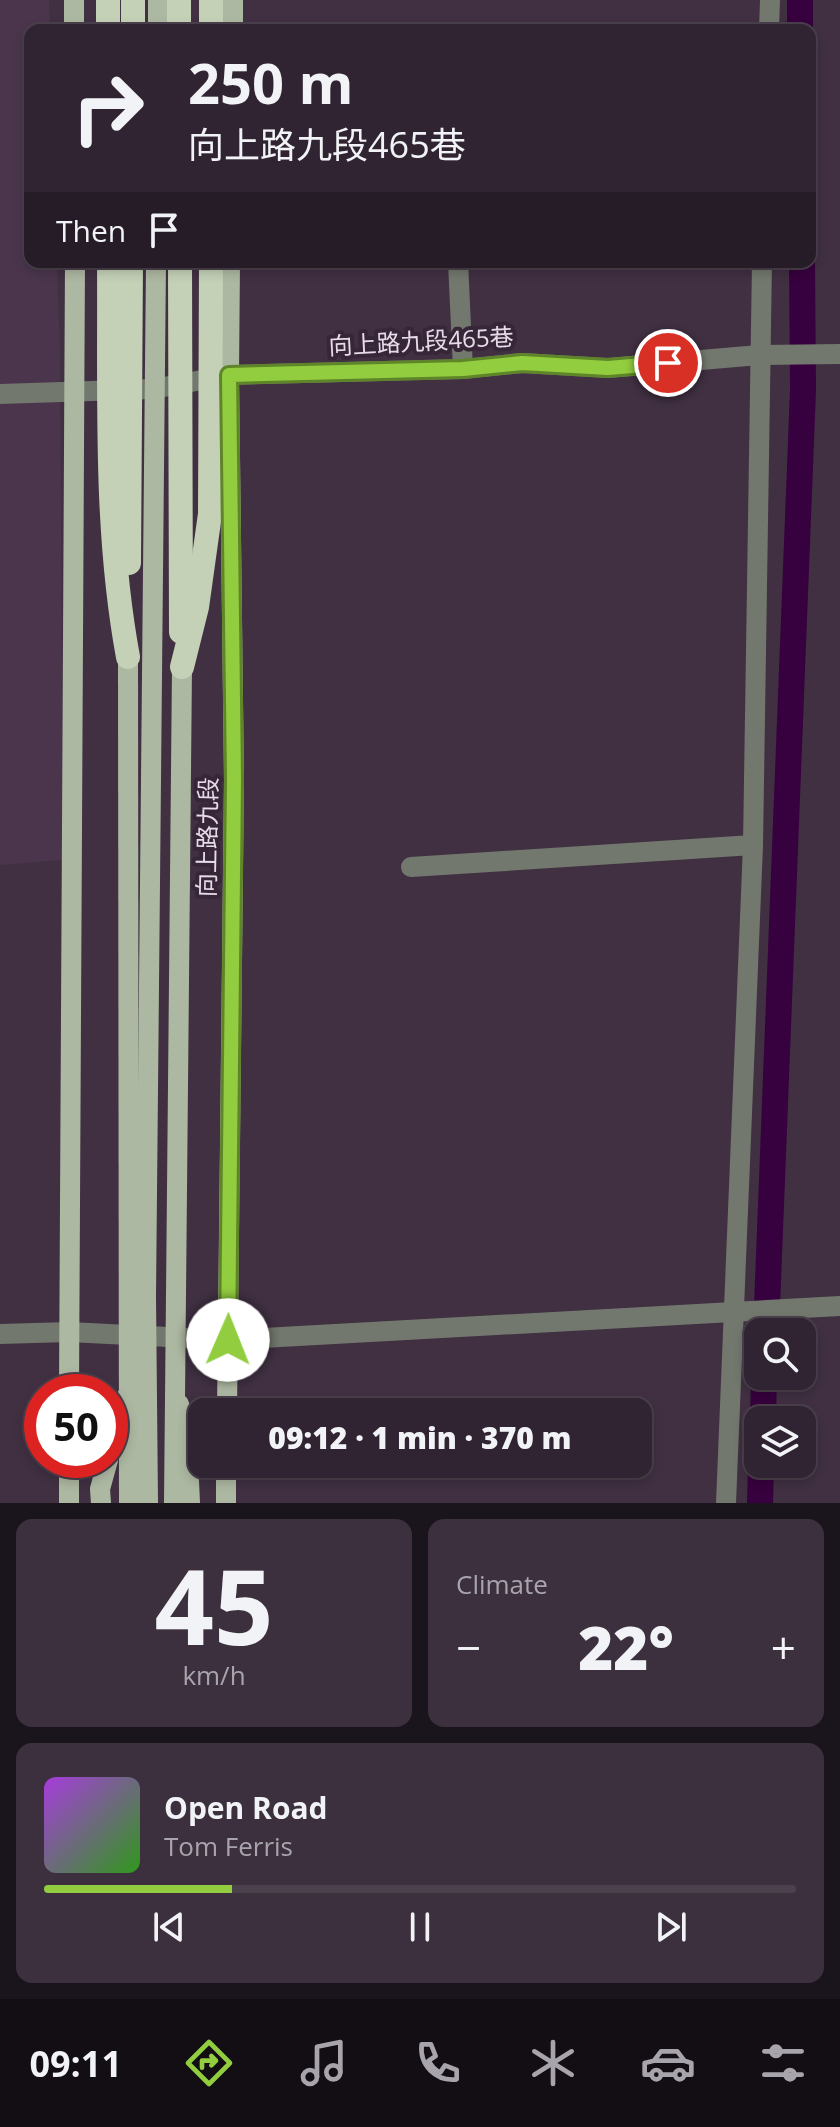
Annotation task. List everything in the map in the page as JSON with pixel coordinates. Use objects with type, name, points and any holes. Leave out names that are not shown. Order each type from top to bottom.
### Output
[{"type":"highway","points":[[108,0],[108,24]]},
{"type":"highway","points":[[133,0],[133,24]]},
{"type":"highway","points":[[179,0],[179,24]]},
{"type":"highway","points":[[211,0],[211,24]]},
{"type":"highway","points":[[109,268],[111,507],[118,602],[128,657]]},
{"type":"highway","points":[[128,657],[131,268]]},
{"type":"highway","points":[[180,268],[182,667]]},
{"type":"highway","points":[[182,667],[197,607],[210,514],[211,268]]},
{"type":"main road","points":[[74,0],[74,24]]},
{"type":"main road","points":[[158,0],[158,24]]},
{"type":"main road","points":[[233,0],[233,24]]},
{"type":"main road","points":[[69,1374],[75,268]]},
{"type":"main road","points":[[148,1503],[146,1297],[156,268]]},
{"type":"main road","name":"向上路九段","points":[[227,1398],[234,795],[230,268]]},
{"type":"main road","points":[[128,657],[129,1503]]},
{"type":"main road","name":"向上路九段","points":[[174,1503],[182,667]]},
{"type":"main road","points":[[174,1380],[187,1438],[190,1503]]},
{"type":"main road","points":[[69,1478],[69,1503]]},
{"type":"main road","points":[[101,1503],[103,1478]]},
{"type":"main road","points":[[226,1478],[226,1503]]},
{"type":"street","points":[[769,24],[770,0]]},
{"type":"street","points":[[458,268],[463,369]]},
{"type":"street","points":[[726,1503],[753,845],[762,268]]},
{"type":"street","name":"向上路九段465巷","points":[[0,394],[153,389],[229,375],[463,369],[522,363],[608,368],[759,355],[840,354]]},
{"type":"street","points":[[411,867],[753,845]]},
{"type":"street","points":[[0,1334],[69,1332],[228,1340],[794,1306],[840,1306]]},
{"type":"shaded area","points":[[0,0],[49,0],[50,24],[24,24],[24,268],[57,268],[63,860],[0,865]]},
{"type":"waterway","points":[[800,0],[800,24]]},
{"type":"waterway","points":[[767,1318],[803,390],[802,268]]},
{"type":"waterway","points":[[763,1406],[764,1390]]},
{"type":"waterway","points":[[760,1503],[761,1478]]},
{"type":"route","points":[[228,1340],[234,780],[229,375],[463,369],[522,363],[608,368],[668,363]]}]
